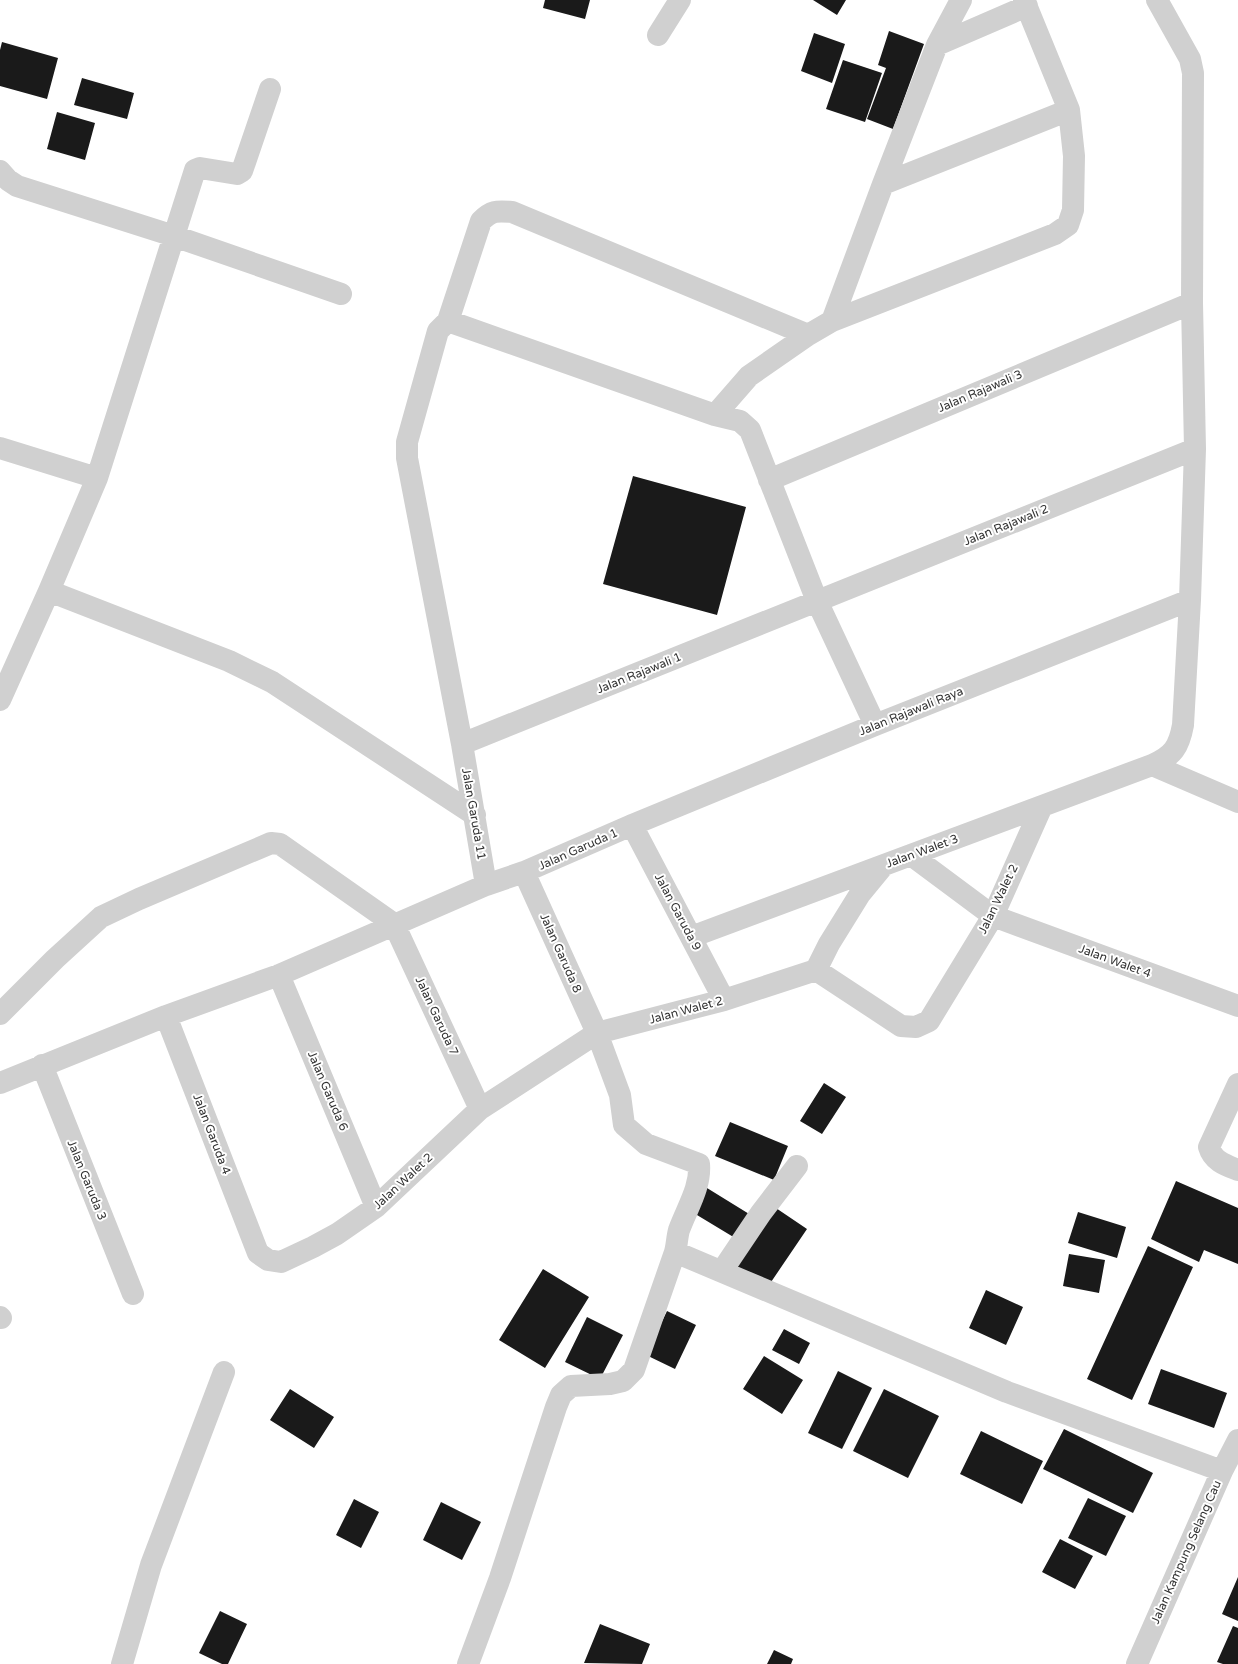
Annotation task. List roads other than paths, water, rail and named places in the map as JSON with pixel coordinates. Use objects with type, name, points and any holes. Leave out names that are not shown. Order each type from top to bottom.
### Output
[{"type":"street","points":[[658,35],[680,0]]},
{"type":"street","points":[[832,321],[883,184],[938,45],[961,0]]},
{"type":"street","name":"Jalan Walet 3","points":[[691,936],[1165,760],[1175,750],[1181,738],[1190,600],[1195,449],[1192,303],[1193,73],[1190,59],[1157,0]]},
{"type":"street","points":[[715,415],[749,376],[808,335],[832,321],[1055,234],[1068,224],[1073,210],[1074,156],[1069,110],[1025,3],[938,45]]},
{"type":"street","points":[[0,700],[49,591],[97,478],[195,170],[200,168],[237,174],[242,171],[270,88]]},
{"type":"street","points":[[883,184],[1069,110]]},
{"type":"street","points":[[0,171],[16,186],[174,236],[341,294]]},
{"type":"street","name":"Jalan Garuda 11","points":[[486,884],[462,744],[407,458],[407,442],[438,331],[448,321],[481,221],[488,213],[498,211],[512,212],[808,335]]},
{"type":"street","name":"Jalan Rajawali 3","points":[[769,480],[1192,303]]},
{"type":"street","points":[[448,321],[715,415],[740,421],[750,430],[817,601],[875,725]]},
{"type":"street","points":[[0,448],[97,478]]},
{"type":"street","name":"Jalan Rajawali 2","points":[[817,601],[1195,449]]},
{"type":"street","points":[[49,591],[229,661],[272,682],[474,816]]},
{"type":"street","name":"Jalan Rajawali Raya","points":[[632,825],[875,725],[1190,600]]},
{"type":"street","name":"Jalan Rajawali 1","points":[[462,744],[817,601]]},
{"type":"street","points":[[1152,765],[1238,802]]},
{"type":"street","name":"Jalan Walet 2","points":[[258,1253],[268,1260],[281,1262],[337,1234],[376,1207],[480,1109],[597,1033],[724,1000],[816,970],[901,1026],[916,1027],[929,1021],[993,916],[1042,806]]},
{"type":"street","name":"Jalan Garuda 1","points":[[0,1082],[166,1016],[279,975],[486,884],[524,872],[632,825]]},
{"type":"street","name":"Jalan Garuda 9","points":[[632,825],[724,1000]]},
{"type":"street","points":[[0,1014],[54,959],[101,917],[271,843],[280,844],[394,924]]},
{"type":"street","name":"Jalan Walet 4","points":[[911,855],[993,916],[1237,1004]]},
{"type":"street","points":[[816,970],[829,944],[860,894],[884,865]]},
{"type":"street","name":"Jalan Garuda 8","points":[[524,872],[597,1033],[620,1095],[624,1125],[646,1144],[699,1164],[700,1175],[679,1232],[676,1252]]},
{"type":"street","name":"Jalan Garuda 7","points":[[394,924],[480,1109]]},
{"type":"street","name":"Jalan Garuda 6","points":[[279,975],[376,1207]]},
{"type":"street","name":"Jalan Garuda 4","points":[[166,1016],[258,1253]]},
{"type":"street","name":"Jalan Garuda 3","points":[[42,1065],[133,1294]]},
{"type":"street","points":[[1238,1084],[1209,1147],[1211,1153],[1220,1163],[1238,1170]]},
{"type":"street","points":[[722,1271],[760,1213],[797,1166]]},
{"type":"street","points":[[468,1664],[500,1578],[553,1414],[561,1395],[571,1386],[610,1384],[623,1381],[634,1370],[676,1252],[1007,1392],[1222,1471]]},
{"type":"street","points":[[122,1664],[152,1565],[224,1372]]},
{"type":"street","name":"Jalan Kampung Selang Cau","points":[[1137,1664],[1222,1471],[1238,1440]]}]
